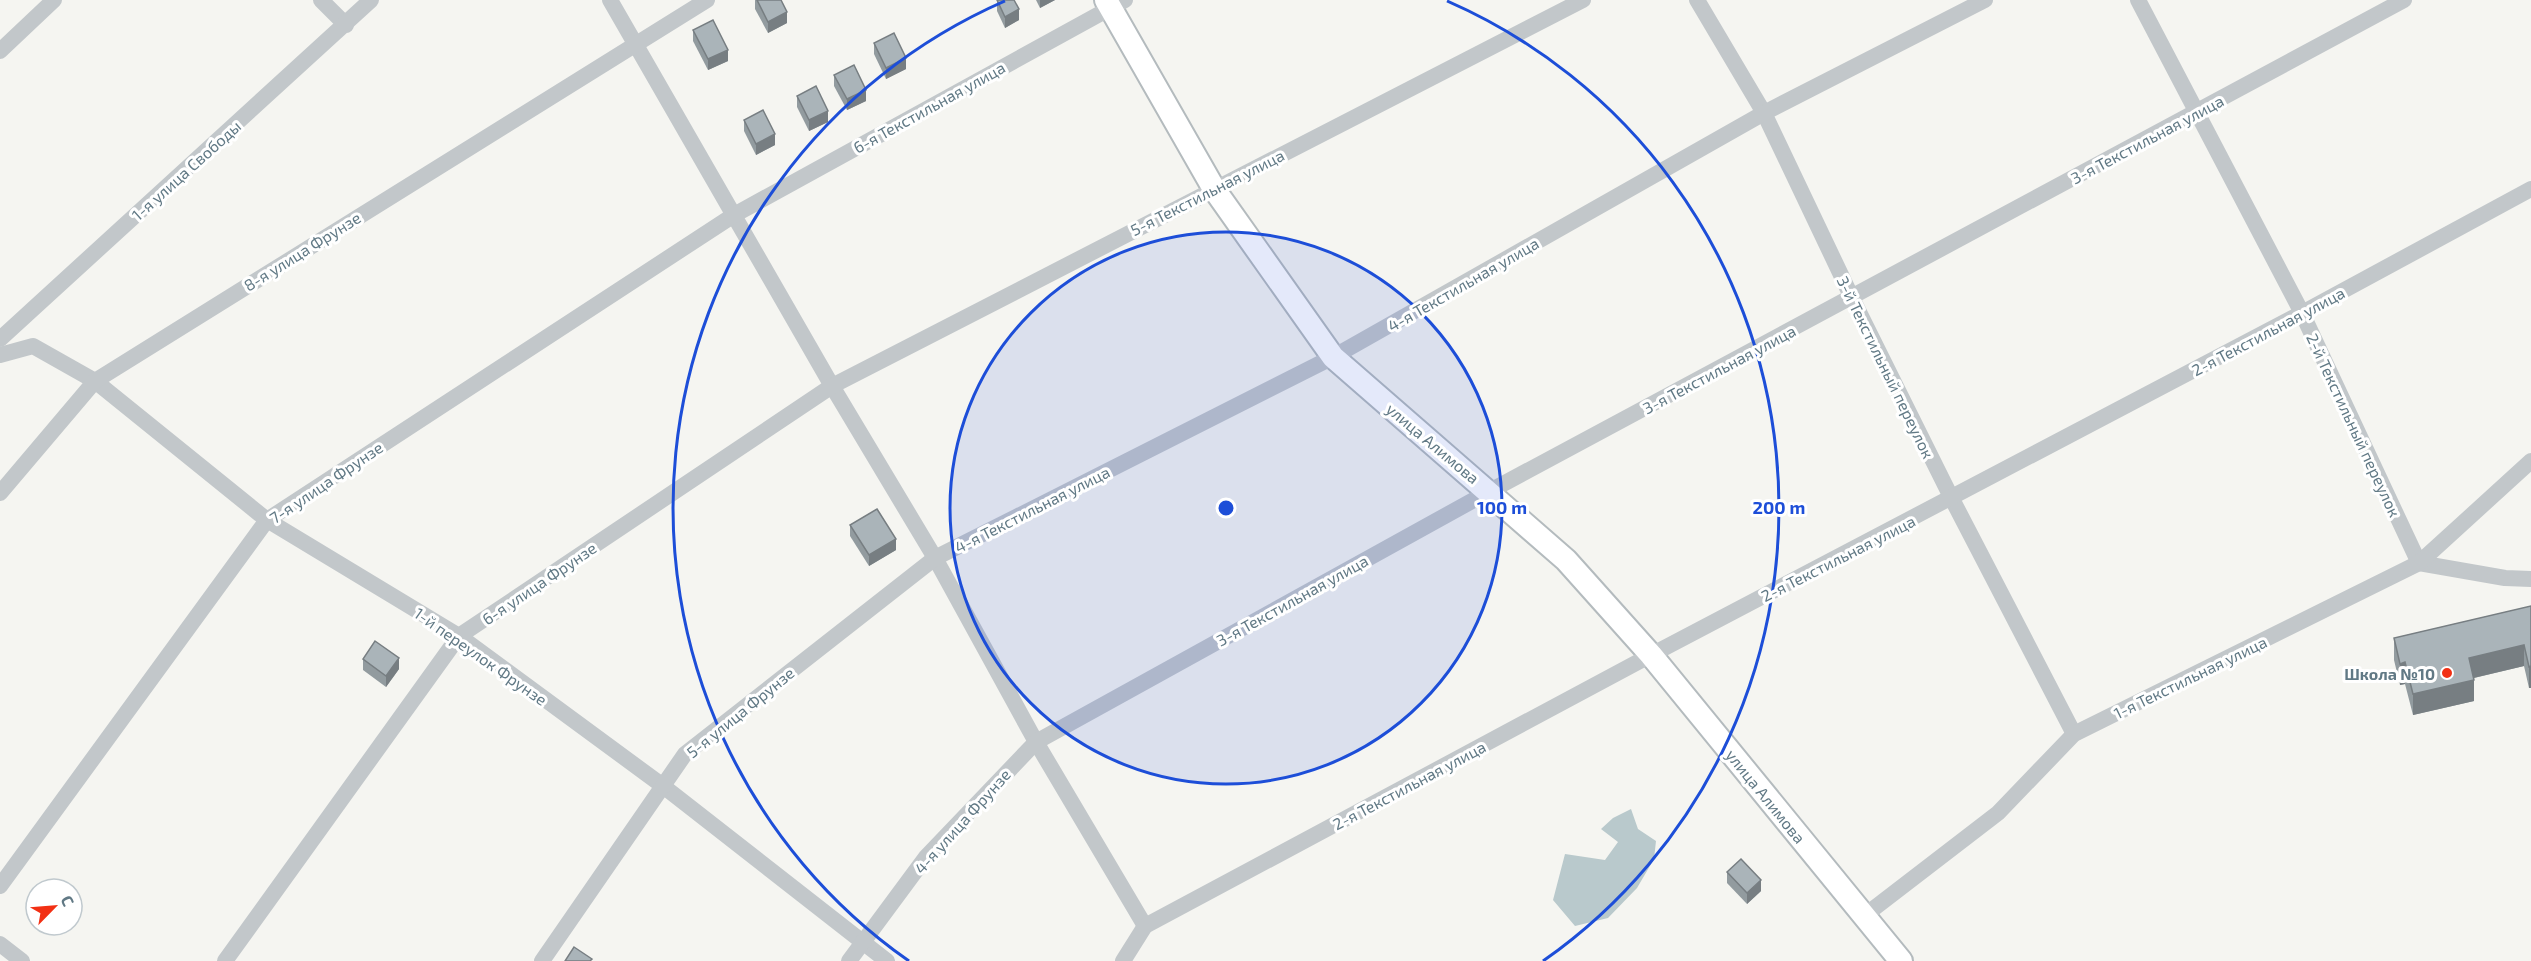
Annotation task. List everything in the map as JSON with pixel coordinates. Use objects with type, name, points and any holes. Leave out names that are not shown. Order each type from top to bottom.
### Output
[{"type":"street","points":[[0,51],[54,0]]},
{"type":"street","points":[[321,0],[346,25]]},
{"type":"street","name":"1-я улица Свободы","points":[[0,339],[371,0]]},
{"type":"street","points":[[610,0],[633,44],[832,386],[935,558],[1036,742],[1145,926],[1123,961]]},
{"type":"street","name":"8-я улица Фрунзе","points":[[0,493],[95,381],[707,0]]},
{"type":"street","name":"5-я Текстильная улица","points":[[832,386],[1583,0]]},
{"type":"street","name":"3-й Текстильный переулок","points":[[1697,0],[1764,113],[1852,298],[1952,499],[2074,734]]},
{"type":"street","name":"4-я Текстильная улица","points":[[935,558],[1333,357],[1764,113],[1985,0]]},
{"type":"street","name":"2-й Текстильный переулок","points":[[2138,0],[2302,314],[2419,563]]},
{"type":"street","name":"3-я Текстильная улица","points":[[1036,742],[1490,491],[2404,0]]},
{"type":"street","name":"улица Алимова","points":[[1114,2],[1214,189],[1333,357],[1490,491],[1566,560],[1651,655],[1901,961]]},
{"type":"street","name":"6-я Текстильная улица","points":[[734,215],[1114,2]]},
{"type":"street","name":"2-я Текстильная улица","points":[[1145,926],[1651,655],[2302,314],[2531,189]]},
{"type":"street","name":"7-я улица Фрунзе","points":[[0,886],[267,520],[734,215]]},
{"type":"street","name":"1-й переулок Фрунзе","points":[[0,355],[33,346],[95,381],[267,520],[459,636],[663,786],[887,961]]},
{"type":"street","name":"6-я улица Фрунзе","points":[[225,961],[459,636],[832,386]]},
{"type":"street","name":"1-я Текстильная улица","points":[[1864,916],[1998,813],[2074,734],[2419,563],[2531,461]]},
{"type":"street","name":"5-я улица Фрунзе","points":[[542,961],[685,754],[935,558]]},
{"type":"street","points":[[2419,563],[2505,578],[2531,579]]},
{"type":"street","name":"4-я улица Фрунзе","points":[[849,961],[926,857],[1036,742]]},
{"type":"street","points":[[0,944],[22,961]]},
{"type":"shaded area","points":[[1631,809],[1638,829],[1656,841],[1654,859],[1637,888],[1608,918],[1575,926],[1553,900],[1565,854],[1605,860],[1618,842],[1601,829],[1613,818]]},
{"type":"building","points":[[757,0],[781,0],[787,12],[768,22]]},
{"type":"building","points":[[997,0],[1014,0],[1019,9],[1005,17]]},
{"type":"building","points":[[713,20],[728,50],[708,59],[693,30]]},
{"type":"building","points":[[894,33],[906,58],[886,68],[874,43]]},
{"type":"building","points":[[854,65],[866,90],[847,99],[834,75]]},
{"type":"building","points":[[816,86],[828,111],[809,120],[797,96]]},
{"type":"building","points":[[763,110],[775,134],[756,144],[744,120]]},
{"type":"building","points":[[877,509],[896,539],[869,555],[850,525]]},
{"type":"building","points":[[2531,606],[2531,666],[2529,667],[2524,645],[2469,658],[2474,680],[2413,694],[2405,662],[2400,664],[2394,638]]},
{"type":"building","points":[[375,641],[399,658],[386,676],[363,659]]},
{"type":"building","points":[[1741,859],[1761,880],[1747,893],[1727,872]]},
{"type":"building","points":[[574,947],[592,959],[590,961],[565,961]]},
{"type":"place","name":"Школа №10","points":[[2447,673]]}]
